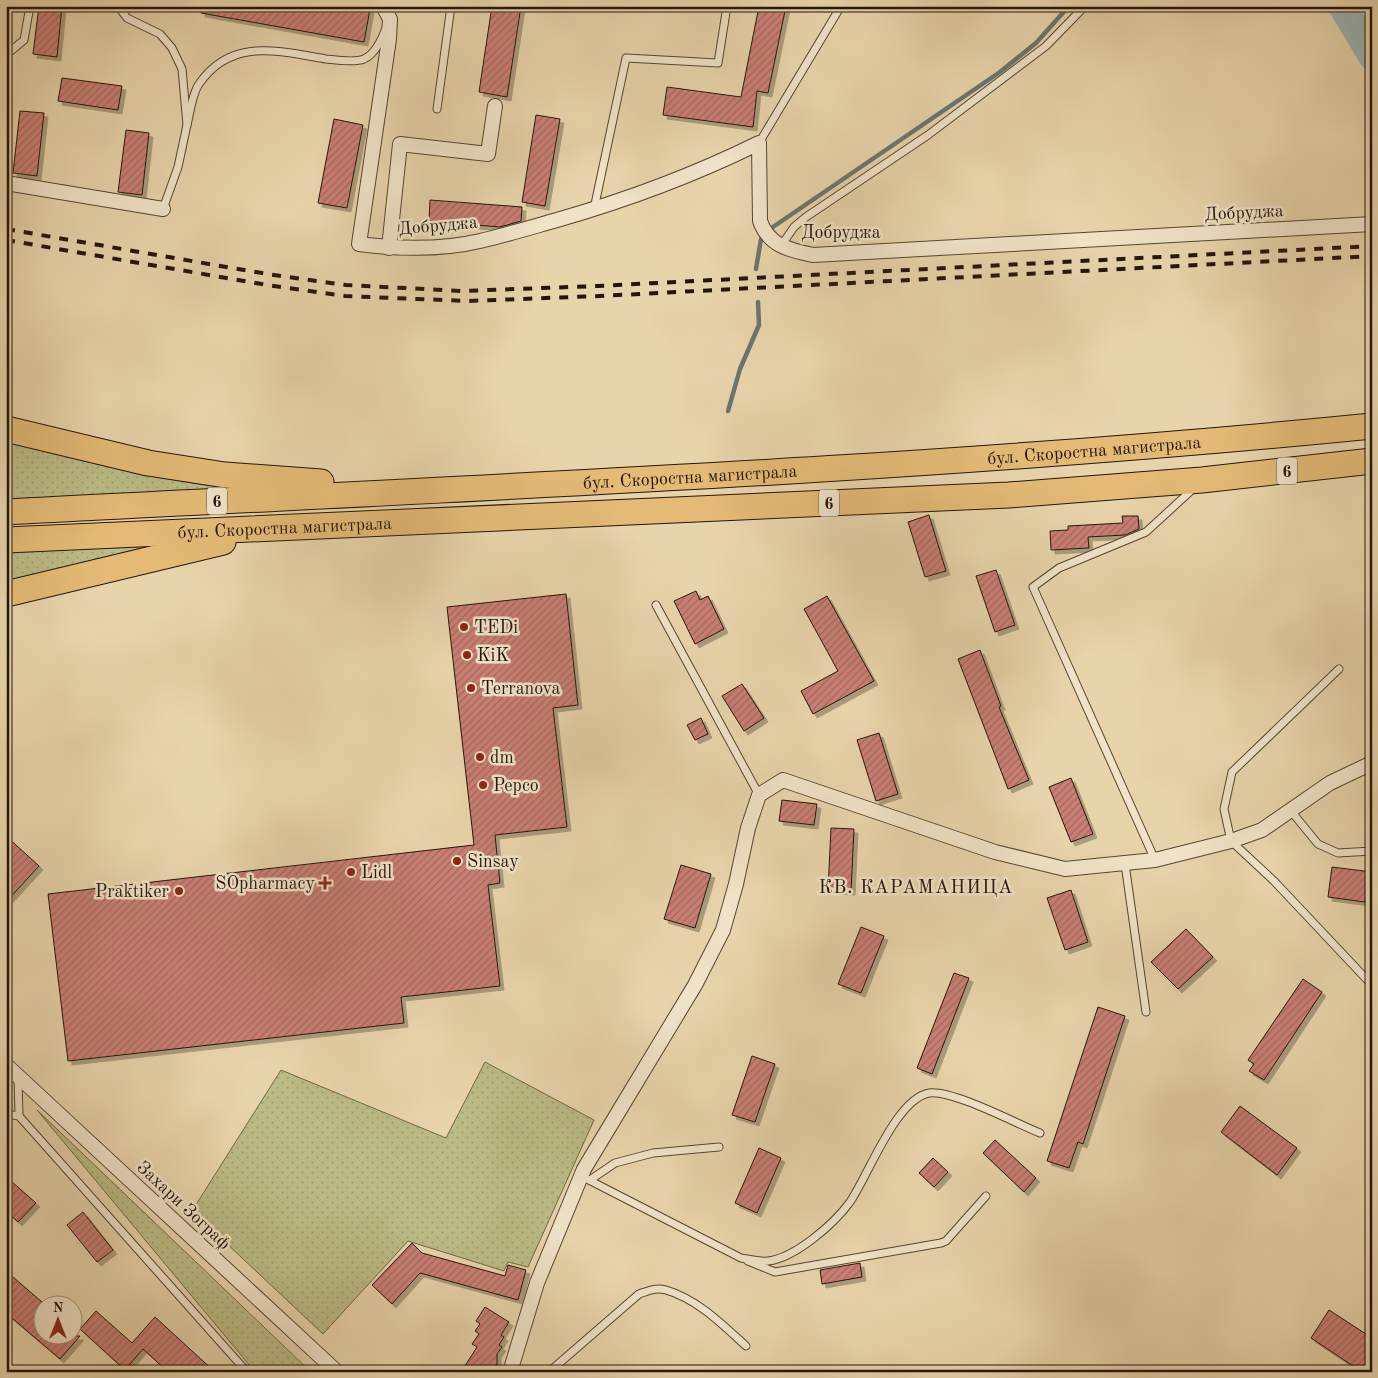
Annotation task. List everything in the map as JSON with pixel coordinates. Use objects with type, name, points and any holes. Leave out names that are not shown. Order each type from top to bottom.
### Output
[{"type":"highway","name":"бул. Скоростна магистрала","points":[[6,512],[428,491],[964,460],[1124,449],[1372,426]]},
{"type":"highway","points":[[6,429],[148,463],[225,475],[428,491]]},
{"type":"highway","name":"бул. Скоростна магистрала","points":[[6,540],[1009,495],[1202,480],[1372,461]]},
{"type":"highway","points":[[6,594],[281,528]]},
{"type":"street","points":[[383,6],[390,19]]},
{"type":"street","name":"Добруджа","points":[[390,19],[389,39],[359,244],[389,248],[447,246],[479,242],[594,209],[699,172],[759,143]]},
{"type":"street","name":"Добруджа","points":[[389,248],[400,144],[488,154],[495,106]]},
{"type":"street","points":[[759,143],[760,221],[771,238]]},
{"type":"street","points":[[6,183],[163,209]]},
{"type":"street","name":"Добруджа","points":[[771,238],[813,255],[1372,224]]},
{"type":"street","points":[[510,1372],[537,1283],[586,1178],[695,985],[723,930],[736,884],[748,828],[759,795],[783,780],[995,852],[1065,869],[1155,860],[1231,841],[1262,830],[1330,783],[1372,763]]},
{"type":"street","name":"Захари Зограф","points":[[6,1065],[337,1372]]},
{"type":"lane","points":[[6,55],[24,40],[30,6]]},
{"type":"lane","points":[[118,6],[127,18],[160,34],[172,48],[182,69],[187,124]]},
{"type":"lane","points":[[594,209],[626,58],[718,63],[728,6]]},
{"type":"lane","points":[[759,143],[841,6]]},
{"type":"lane","points":[[771,238],[794,228],[806,217],[928,135],[1046,46],[1084,6]]},
{"type":"lane","points":[[437,109],[449,7]]},
{"type":"lane","points":[[163,209],[178,167],[198,84],[220,63],[240,53],[263,49],[340,61],[364,59],[379,44],[390,19]]},
{"type":"lane","points":[[1155,860],[1033,588],[1059,568],[1146,532],[1202,480]]},
{"type":"lane","points":[[656,605],[759,795]]},
{"type":"lane","points":[[1338,670],[1232,772],[1224,809],[1231,841],[1274,881],[1372,985]]},
{"type":"lane","points":[[1291,811],[1318,844],[1338,853],[1372,851]]},
{"type":"lane","points":[[1125,864],[1146,1012]]},
{"type":"lane","points":[[18,1077],[19,1116]]},
{"type":"lane","points":[[741,1258],[767,1261],[796,1252],[823,1230],[849,1203],[887,1136],[910,1103],[929,1094],[952,1096],[1040,1133]]},
{"type":"lane","points":[[6,1114],[19,1116],[247,1372]]},
{"type":"lane","points":[[586,1178],[615,1163],[653,1153],[719,1147]]},
{"type":"lane","points":[[586,1178],[741,1258],[775,1272],[941,1243],[946,1241],[986,1196]]},
{"type":"lane","points":[[549,1372],[639,1294],[652,1289],[665,1290],[711,1313],[746,1346]]},
{"type":"green space","points":[[6,439],[125,470],[184,482],[246,490],[6,500]]},
{"type":"green space","points":[[193,543],[6,581],[6,552]]},
{"type":"green space","points":[[485,1062],[594,1120],[528,1267],[508,1262],[504,1271],[408,1241],[323,1334],[192,1211],[281,1070],[446,1138]]},
{"type":"green space","points":[[37,1110],[311,1372],[255,1372]]},
{"type":"building","points":[[39,6],[62,6],[57,57],[33,54]]},
{"type":"building","points":[[201,6],[356,6],[370,9],[364,42],[201,13]]},
{"type":"building","points":[[492,6],[521,6],[507,97],[479,92]]},
{"type":"building","points":[[759,6],[786,6],[768,93],[757,91],[753,127],[663,115],[667,87],[741,97]]},
{"type":"building","points":[[62,78],[122,86],[118,110],[58,101]]},
{"type":"building","points":[[20,111],[44,113],[37,176],[13,173]]},
{"type":"building","points":[[536,115],[560,119],[545,206],[522,202]]},
{"type":"building","points":[[334,119],[363,125],[347,208],[318,203]]},
{"type":"building","points":[[126,130],[149,133],[142,195],[118,192]]},
{"type":"building","points":[[430,200],[522,207],[521,221],[500,227],[429,221]]},
{"type":"building","points":[[929,515],[946,571],[925,577],[908,522]]},
{"type":"building","points":[[1122,516],[1138,516],[1139,529],[1125,535],[1088,537],[1089,548],[1051,550],[1050,531],[1068,530],[1068,526],[1123,523]]},
{"type":"building","points":[[996,570],[1015,625],[995,632],[976,576]]},
{"type":"building","points":[[696,591],[700,600],[708,596],[724,629],[695,644],[674,601]]},
{"type":"building","points":[[566,594],[578,705],[553,708],[567,827],[495,835],[500,883],[488,885],[500,986],[401,997],[404,1023],[68,1061],[48,894],[474,845],[447,607]]},
{"type":"building","points":[[827,596],[874,681],[813,714],[801,691],[838,671],[804,609]]},
{"type":"building","points":[[980,650],[1001,706],[999,707],[1029,780],[1008,789],[958,659]]},
{"type":"building","points":[[742,684],[764,718],[744,731],[722,696]]},
{"type":"building","points":[[701,718],[708,734],[695,740],[687,725]]},
{"type":"building","points":[[879,733],[898,794],[876,801],[857,740]]},
{"type":"building","points":[[1071,778],[1093,834],[1071,842],[1049,787]]},
{"type":"building","points":[[782,800],[817,804],[814,825],[779,821]]},
{"type":"building","points":[[831,828],[854,829],[851,891],[828,890]]},
{"type":"building","points":[[6,836],[39,866],[6,902]]},
{"type":"building","points":[[681,865],[711,874],[695,928],[664,919]]},
{"type":"building","points":[[1332,867],[1372,872],[1372,903],[1328,897]]},
{"type":"building","points":[[1071,890],[1088,942],[1065,950],[1047,898]]},
{"type":"building","points":[[861,927],[884,936],[861,993],[838,984]]},
{"type":"building","points":[[1186,929],[1213,957],[1178,989],[1151,962]]},
{"type":"building","points":[[954,973],[969,978],[932,1074],[917,1068]]},
{"type":"building","points":[[1303,979],[1322,992],[1264,1080],[1249,1071],[1254,1064],[1248,1060]]},
{"type":"building","points":[[1098,1007],[1125,1016],[1083,1144],[1078,1142],[1069,1168],[1047,1161]]},
{"type":"building","points":[[752,1056],[775,1064],[755,1122],[732,1115]]},
{"type":"building","points":[[1240,1106],[1297,1148],[1277,1175],[1221,1132]]},
{"type":"building","points":[[995,1140],[1036,1178],[1024,1192],[983,1153]]},
{"type":"building","points":[[759,1148],[781,1158],[757,1213],[735,1203]]},
{"type":"building","points":[[933,1158],[948,1172],[934,1187],[919,1173]]},
{"type":"building","points":[[12,1182],[36,1203],[18,1222],[6,1211],[6,1188]]},
{"type":"building","points":[[83,1212],[113,1250],[97,1262],[67,1225]]},
{"type":"building","points":[[412,1243],[422,1253],[505,1276],[508,1265],[526,1270],[518,1300],[420,1273],[392,1304],[372,1285]]},
{"type":"building","points":[[860,1263],[862,1277],[822,1284],[820,1270]]},
{"type":"building","points":[[6,1271],[35,1296],[32,1296],[32,1335],[6,1313]]},
{"type":"building","points":[[485,1307],[509,1322],[501,1335],[504,1337],[499,1345],[502,1347],[497,1354],[497,1364],[492,1372],[461,1372],[477,1347],[472,1344],[479,1334],[475,1331],[480,1324],[476,1321]]},
{"type":"building","points":[[1329,1310],[1372,1338],[1372,1372],[1362,1372],[1311,1338]]},
{"type":"building","points":[[96,1311],[132,1343],[155,1317],[215,1372],[168,1372],[143,1349],[125,1370],[82,1331],[82,1327]]},
{"type":"building","points":[[45,1346],[71,1346],[60,1359]]},
{"type":"waterway","points":[[756,269],[761,239],[770,229],[1000,72],[1036,43],[1069,6]]},
{"type":"waterway","points":[[1342,6],[1372,56]]},
{"type":"waterway","points":[[728,411],[740,369],[759,325],[758,302]]},
{"type":"railway","points":[[6,229],[267,274],[346,285],[462,291],[598,286],[1372,246]]},
{"type":"railway","points":[[6,240],[267,285],[345,296],[467,301],[600,296],[1372,256]]},
{"type":"place","name":"TEDi","points":[[464,627]]},
{"type":"place","name":"KiK","points":[[467,655]]},
{"type":"place","name":"Terranova","points":[[471,688]]},
{"type":"place","name":"dm","points":[[480,757]]},
{"type":"place","name":"Pepco","points":[[483,785]]},
{"type":"place","name":"Sinsay","points":[[457,861]]},
{"type":"place","name":"Lidl","points":[[351,872]]},
{"type":"place","name":"SOpharmacy","points":[[325,883]]},
{"type":"place","name":"Praktiker","points":[[179,891]]},
{"type":"district","name":"КВ. КАРАМАНИЦА","points":[[916,886]]}]
